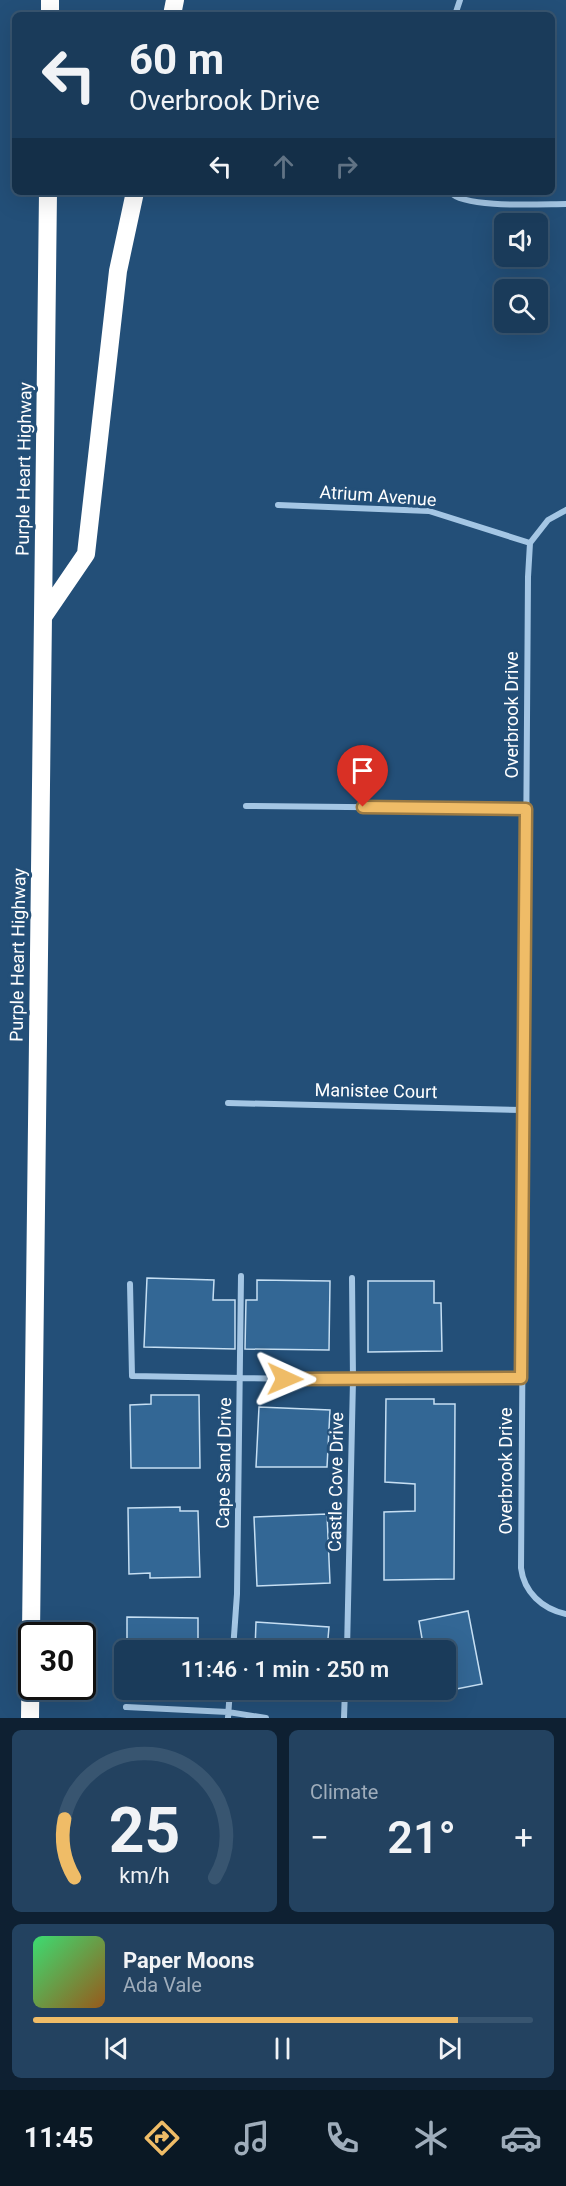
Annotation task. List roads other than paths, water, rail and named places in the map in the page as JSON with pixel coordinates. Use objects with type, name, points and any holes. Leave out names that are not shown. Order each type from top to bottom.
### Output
[{"type":"highway","name":"Purple Heart Highway","points":[[30,1718],[48,195]]},
{"type":"highway","points":[[43,617],[86,554],[118,271],[134,195]]},
{"type":"street","points":[[452,195],[486,203],[566,204]]},
{"type":"street","name":"Atrium Avenue","points":[[278,505],[429,511],[530,543]]},
{"type":"street","points":[[530,543],[548,520],[566,510]]},
{"type":"street","name":"Overbrook Drive","points":[[530,543],[521,1568],[522,1581],[537,1602],[566,1614]]},
{"type":"street","points":[[246,806],[526,809]]},
{"type":"street","name":"Manistee Court","points":[[228,1103],[524,1110]]},
{"type":"street","name":"Cape Sand Drive","points":[[234,1640],[237,1594],[241,1276]]},
{"type":"street","name":"Castle Cove Drive","points":[[347,1640],[352,1278]]},
{"type":"street","points":[[130,1284],[132,1376],[352,1380],[521,1378]]},
{"type":"street","points":[[228,1715],[229,1700]]},
{"type":"street","points":[[344,1718],[345,1700]]},
{"type":"street","points":[[126,1707],[266,1718]]}]
